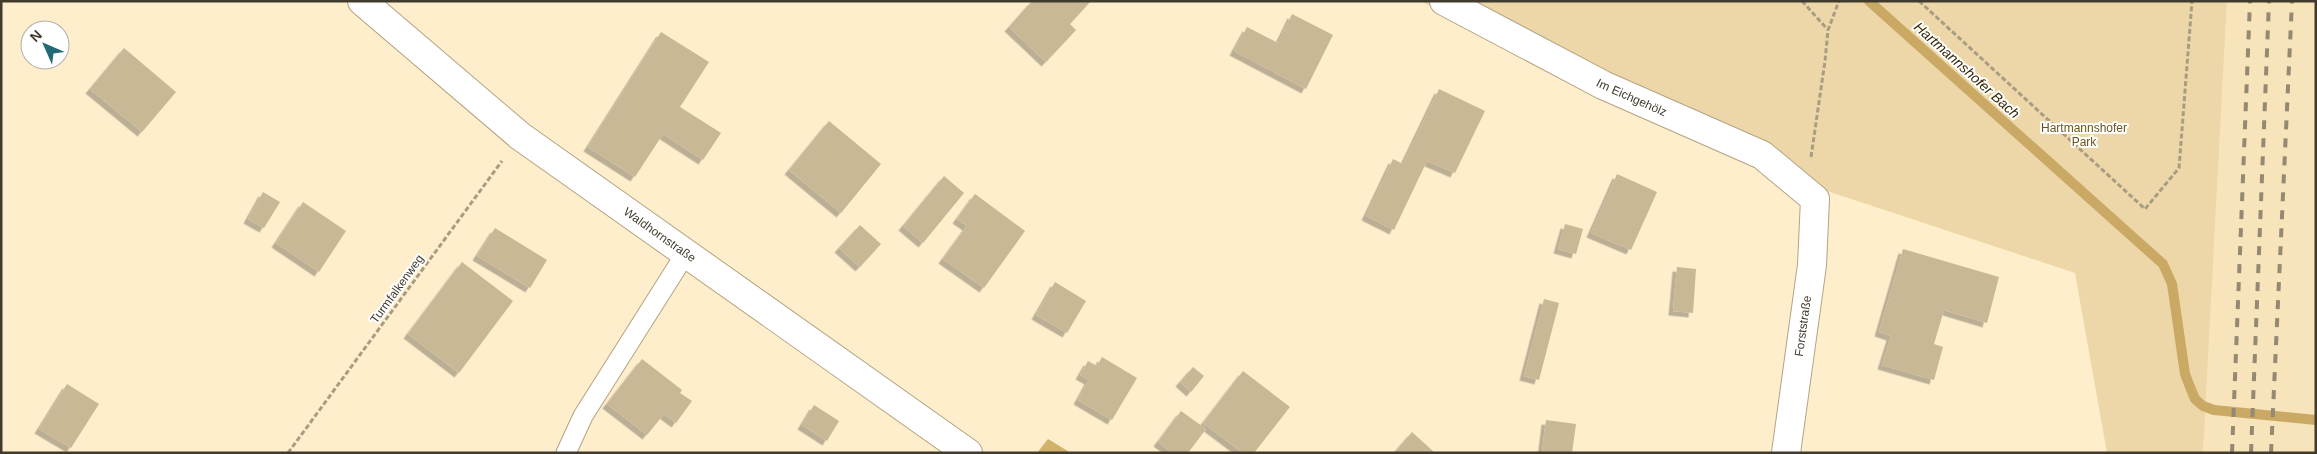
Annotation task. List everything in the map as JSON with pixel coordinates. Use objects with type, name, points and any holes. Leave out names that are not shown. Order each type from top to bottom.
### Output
[{"type":"street","name":"Waldhornstraße","points":[[362,1],[520,136],[968,453]]},
{"type":"street","name":"Im Eichgehölz","points":[[1444,1],[1603,86],[1762,155],[1814,199]]},
{"type":"street","name":"Forststraße","points":[[1786,453],[1812,265],[1814,199]]},
{"type":"lane","points":[[566,453],[583,416],[686,253]]},
{"type":"path","points":[[1802,1],[1828,30]]},
{"type":"path","points":[[1814,199],[1809,172],[1828,30],[1839,1]]},
{"type":"path","points":[[1919,1],[2145,209],[2179,168],[2192,1]]},
{"type":"path","name":"Turmfalkenweg","points":[[288,453],[520,136]]},
{"type":"shaded area","points":[[2227,1],[2316,1],[2316,453],[2203,453]]},
{"type":"shaded area","points":[[1048,439],[1071,453],[1037,453]]},
{"type":"green space","name":"Hartmannshofer Park","points":[[1420,1],[2227,1],[2203,453],[2107,453],[2075,273],[1761,169]]},
{"type":"building","points":[[1032,1],[1091,1],[1070,24],[1076,30],[1046,62],[1009,27]]},
{"type":"building","points":[[1292,14],[1333,35],[1306,89],[1234,51],[1247,27],[1278,43]]},
{"type":"building","points":[[661,32],[709,62],[680,107],[721,133],[703,160],[663,134],[635,177],[588,147]]},
{"type":"building","points":[[124,48],[176,92],[142,132],[90,89]]},
{"type":"building","points":[[1439,89],[1485,111],[1455,173],[1427,161],[1394,230],[1366,216],[1393,159],[1403,164]]},
{"type":"building","points":[[829,121],[881,164],[841,213],[789,170]]},
{"type":"building","points":[[1617,174],[1657,192],[1631,250],[1591,233]]},
{"type":"building","points":[[944,176],[964,193],[923,243],[903,226]]},
{"type":"building","points":[[263,192],[280,202],[264,228],[248,219]]},
{"type":"building","points":[[975,194],[1025,231],[984,288],[943,259],[967,226],[957,219]]},
{"type":"building","points":[[303,202],[346,231],[319,272],[276,243]]},
{"type":"building","points":[[1565,224],[1583,229],[1576,254],[1558,249]]},
{"type":"building","points":[[860,225],[881,244],[860,267],[839,248]]},
{"type":"building","points":[[495,228],[547,260],[530,288],[477,256]]},
{"type":"building","points":[[1903,249],[1999,277],[1987,323],[1944,310],[1934,344],[1943,347],[1934,380],[1882,365],[1891,336],[1879,332]]},
{"type":"building","points":[[462,262],[513,301],[459,373],[408,334]]},
{"type":"building","points":[[1677,267],[1696,269],[1693,313],[1673,311]]},
{"type":"building","points":[[1055,282],[1086,301],[1067,333],[1036,315]]},
{"type":"building","points":[[1544,299],[1559,303],[1539,380],[1524,376]]},
{"type":"building","points":[[1102,357],[1137,378],[1112,420],[1078,400],[1089,380],[1080,375],[1088,361],[1097,366]]},
{"type":"building","points":[[642,359],[682,390],[680,393],[692,401],[676,423],[664,414],[647,435],[607,404]]},
{"type":"building","points":[[1193,367],[1204,376],[1191,392],[1180,382]]},
{"type":"building","points":[[1243,371],[1290,407],[1254,453],[1243,453],[1203,423]]},
{"type":"building","points":[[67,384],[99,404],[71,448],[39,429]]},
{"type":"building","points":[[814,405],[839,421],[827,441],[802,425]]},
{"type":"building","points":[[1181,411],[1206,429],[1188,453],[1173,453],[1158,442]]},
{"type":"building","points":[[1546,420],[1576,424],[1572,453],[1542,453]]},
{"type":"building","points":[[1412,432],[1435,453],[1394,453]]},
{"type":"waterway","name":"Hartmannshofer Bach","points":[[1869,1],[2163,264],[2172,284],[2185,374],[2195,399],[2203,406],[2214,410],[2316,420]]},
{"type":"railway","points":[[2232,453],[2250,1]]},
{"type":"railway","points":[[2251,453],[2269,1]]},
{"type":"railway","points":[[2271,453],[2292,1]]}]
